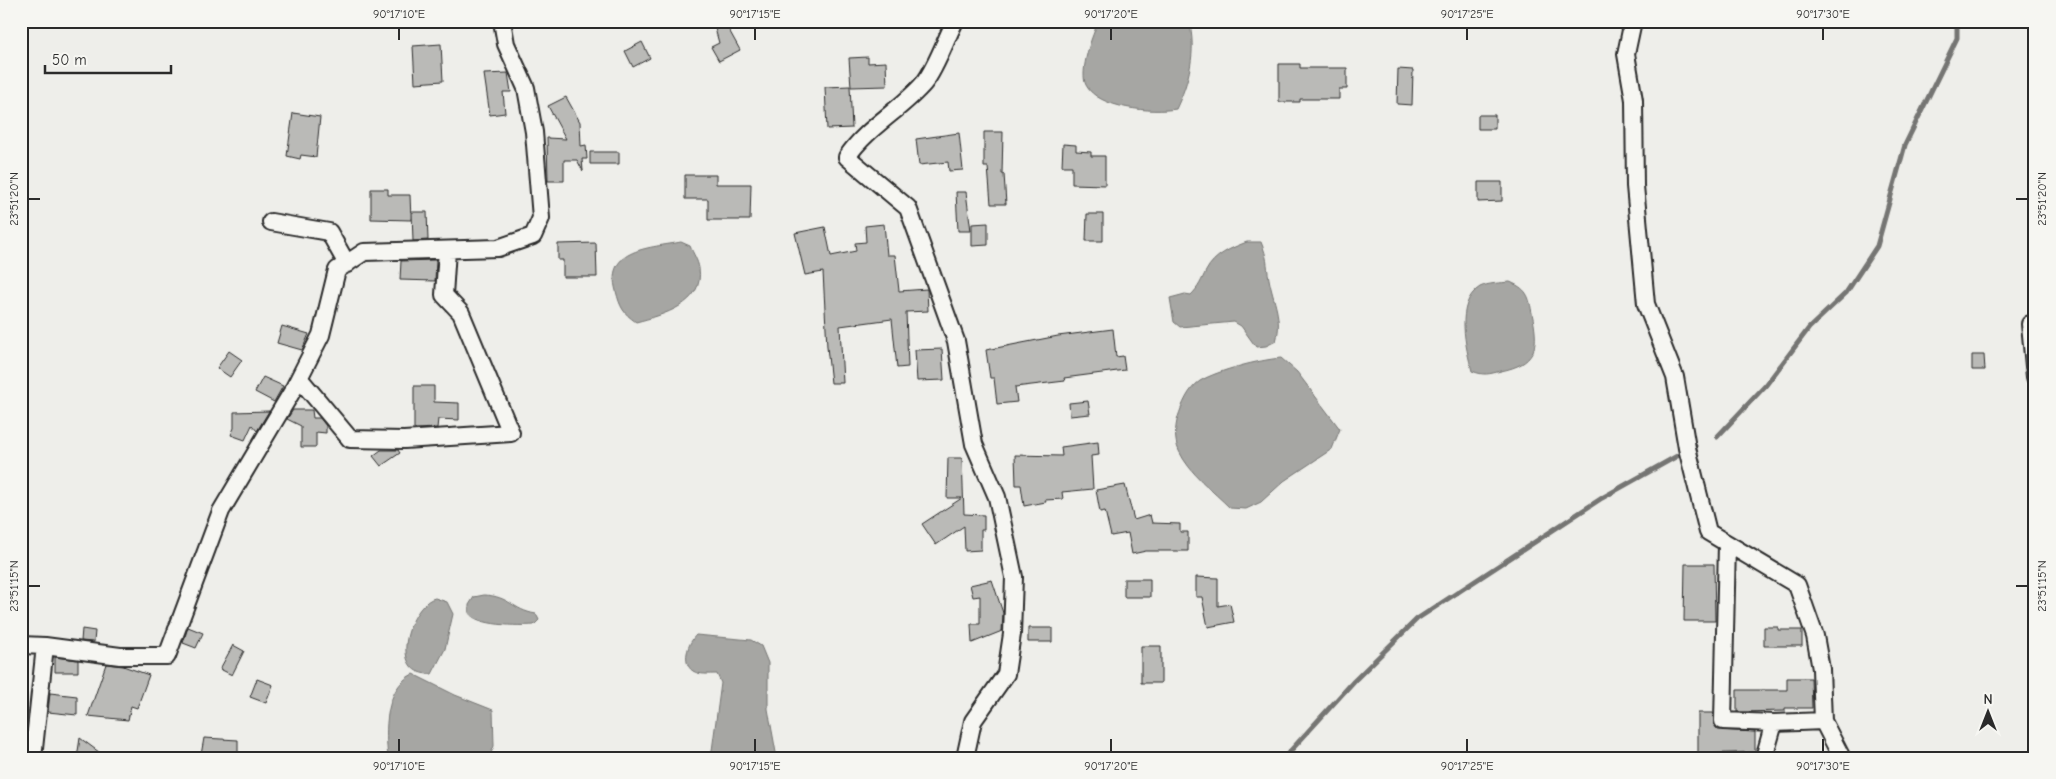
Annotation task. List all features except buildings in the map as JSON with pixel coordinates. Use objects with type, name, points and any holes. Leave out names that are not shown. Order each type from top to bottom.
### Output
[{"type":"street","points":[[21,645],[45,646],[120,656],[167,656],[221,511],[299,378],[321,335],[337,270],[364,252],[498,248],[532,236],[541,218],[534,132],[526,88],[506,44],[502,21]]},
{"type":"street","points":[[955,21],[925,82],[892,114],[856,142],[847,157],[908,208],[956,342],[974,444],[996,497],[1014,577],[1012,634],[1006,674],[973,721],[964,758]]},
{"type":"street","points":[[1633,21],[1626,54],[1634,100],[1635,186],[1646,304],[1675,377],[1687,448],[1708,532],[1797,584],[1814,636],[1821,669],[1823,721],[1842,758]]},
{"type":"street","points":[[271,222],[329,232],[347,264]]},
{"type":"street","points":[[299,378],[350,439],[404,440],[511,433],[461,313],[444,295],[447,250]]},
{"type":"street","points":[[2035,323],[2030,324],[2035,377]]},
{"type":"street","points":[[1727,544],[1723,721],[1774,723],[1823,721]]},
{"type":"street","points":[[33,758],[45,646]]},
{"type":"street","points":[[1764,758],[1774,723]]},
{"type":"shaded area","points":[[1099,21],[1189,21],[1192,55],[1185,88],[1176,109],[1127,108],[1102,99],[1092,93],[1086,85],[1084,71],[1090,44]]},
{"type":"shaded area","points":[[681,242],[690,246],[697,260],[699,280],[695,291],[680,306],[658,316],[636,322],[628,316],[619,301],[614,277],[617,266],[623,258],[633,253]]},
{"type":"shaded area","points":[[1247,242],[1261,242],[1265,253],[1278,318],[1276,341],[1266,346],[1256,347],[1241,326],[1234,322],[1180,327],[1174,322],[1170,298],[1185,294],[1191,295],[1198,287],[1209,265],[1218,256]]},
{"type":"shaded area","points":[[1510,282],[1521,288],[1528,296],[1535,329],[1532,354],[1521,364],[1512,368],[1486,374],[1472,371],[1464,326],[1467,304],[1472,294],[1480,287]]},
{"type":"shaded area","points":[[1281,358],[1297,372],[1340,429],[1332,449],[1284,481],[1261,502],[1246,509],[1230,508],[1195,474],[1183,459],[1177,447],[1176,429],[1178,417],[1189,393],[1200,381],[1239,366]]},
{"type":"shaded area","points":[[484,595],[506,600],[521,609],[536,614],[539,620],[534,625],[509,625],[489,623],[473,617],[469,613],[469,605],[474,597]]},
{"type":"shaded area","points":[[435,598],[447,602],[453,614],[445,649],[432,674],[418,672],[409,664],[406,652],[411,625],[418,612],[426,603]]},
{"type":"shaded area","points":[[696,635],[751,640],[761,646],[768,663],[768,709],[777,758],[711,758],[721,683],[717,674],[698,673],[689,667],[687,663],[688,648]]},
{"type":"shaded area","points":[[413,674],[455,695],[493,710],[494,746],[489,758],[388,758],[388,711],[396,689]]},
{"type":"waterway","points":[[1717,437],[1766,385],[1809,328],[1846,293],[1877,246],[1905,145],[1957,38],[1957,21]]},
{"type":"waterway","points":[[1284,758],[1354,681],[1417,619],[1602,498],[1695,446]]}]
